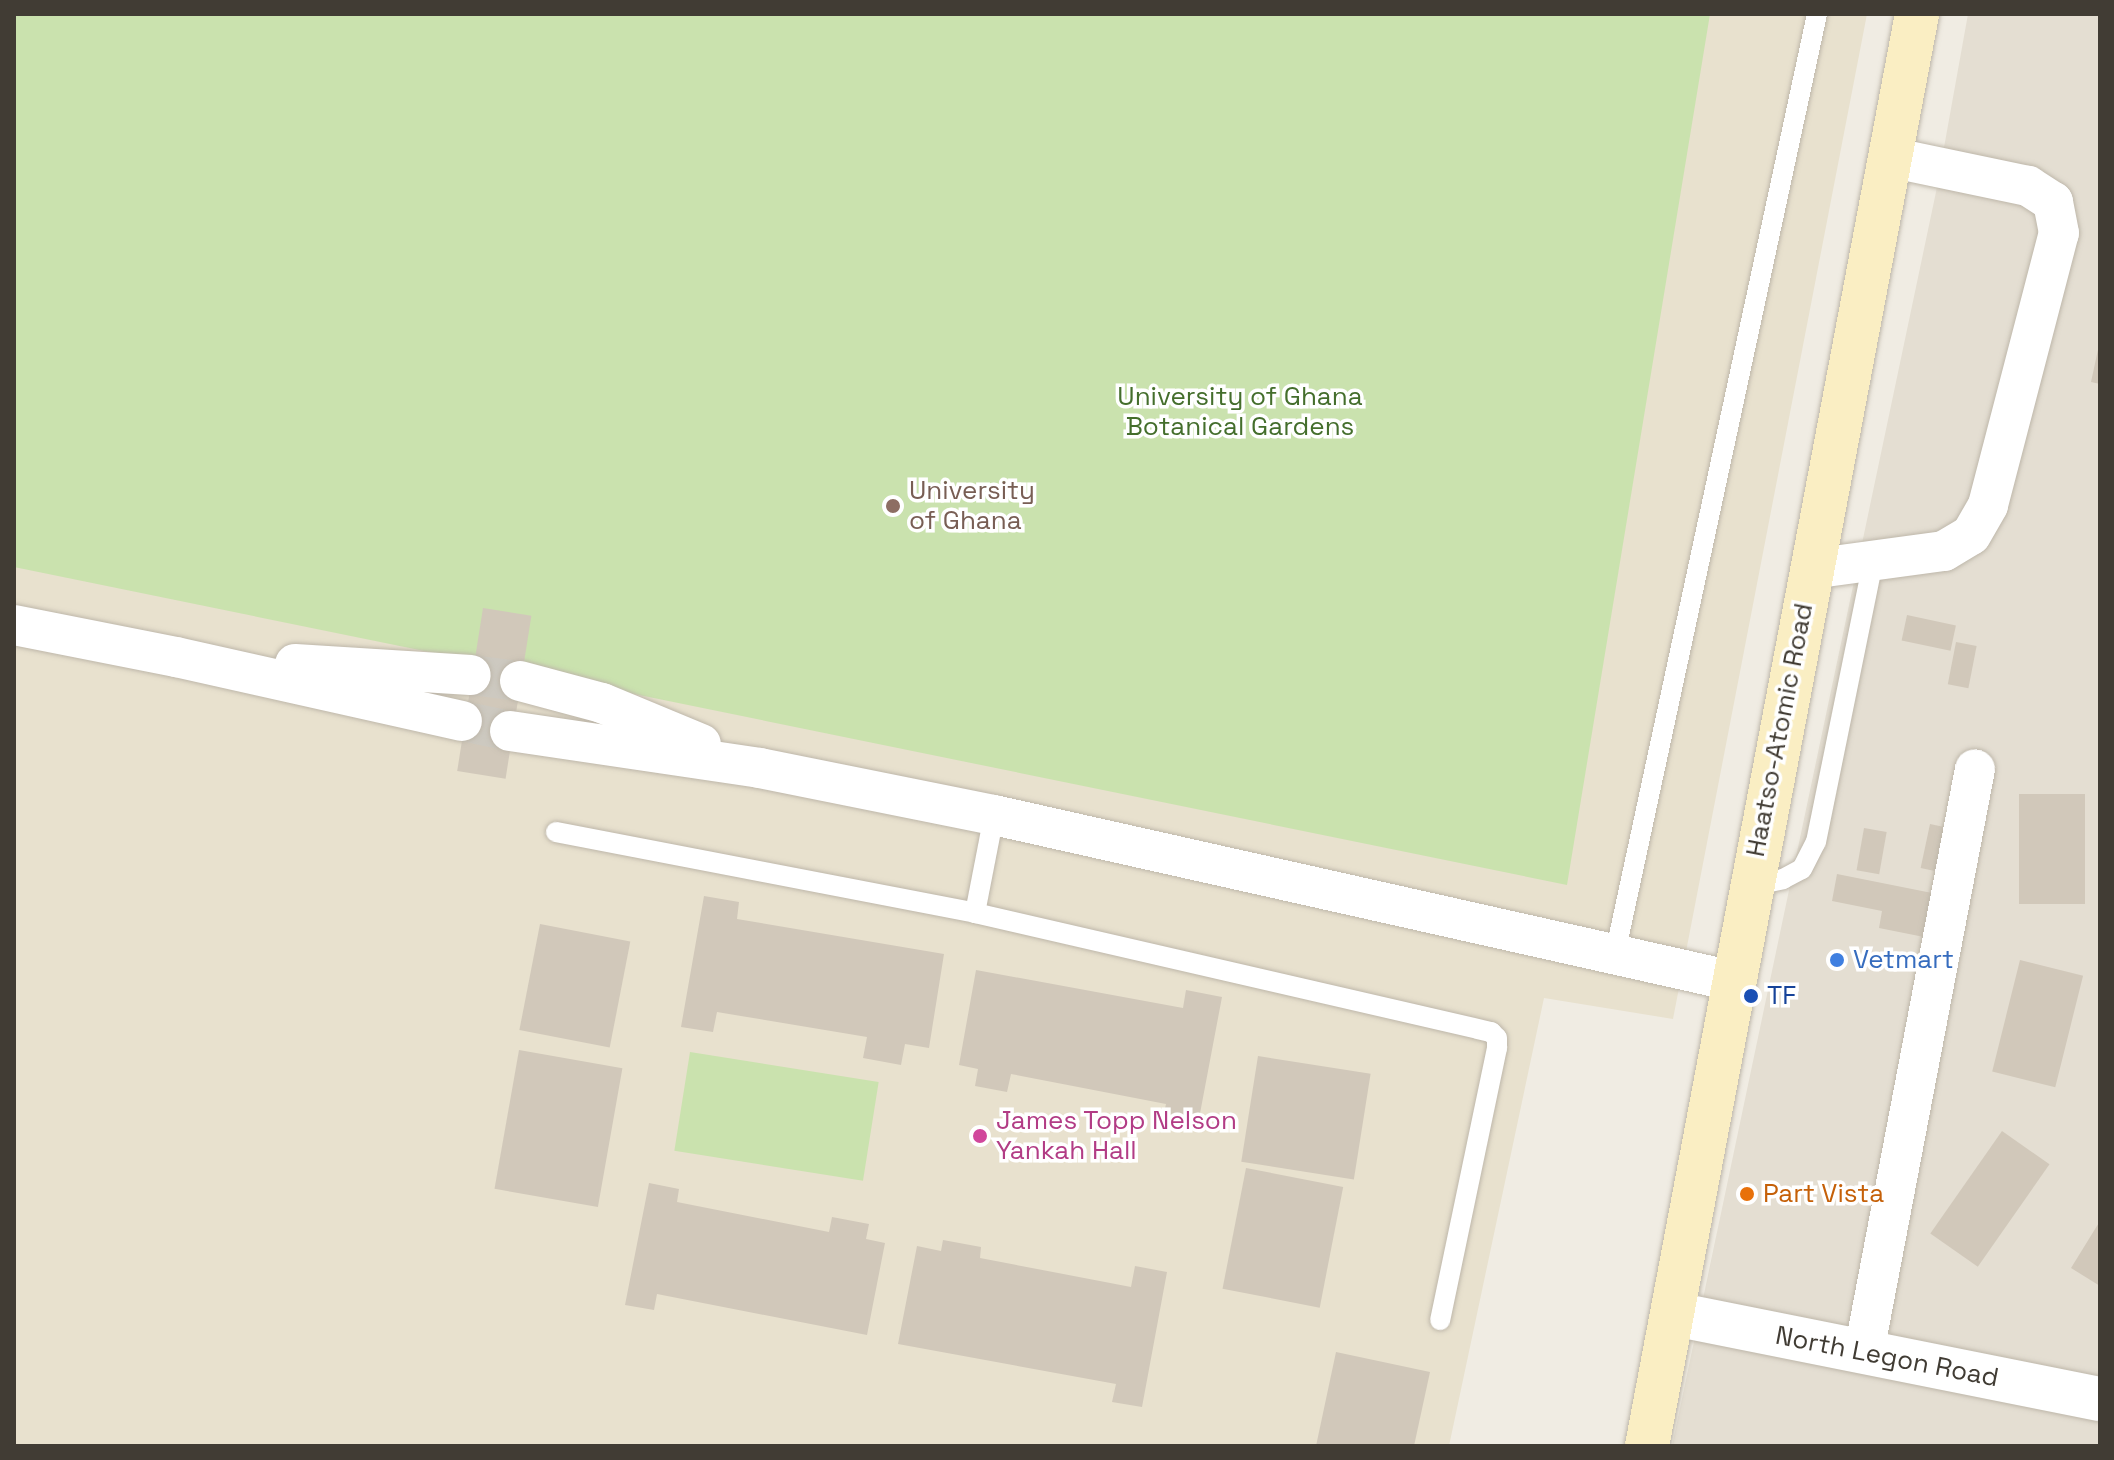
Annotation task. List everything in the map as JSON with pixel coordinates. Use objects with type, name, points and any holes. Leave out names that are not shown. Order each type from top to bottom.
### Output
[{"type":"main road","name":"Haatso-Atomic Road","points":[[1647,1446],[1917,14]]},
{"type":"street","points":[[1811,569],[1944,551],[1971,535],[1988,505],[2059,233],[2053,202],[2028,186],[1889,157]]},
{"type":"street","points":[[14,625],[176,657],[462,721]]},
{"type":"street","points":[[176,657],[471,675]]},
{"type":"street","points":[[520,681],[602,703],[760,768]]},
{"type":"street","points":[[510,731],[760,768],[994,815],[1733,981]]},
{"type":"street","points":[[1864,1352],[1975,769]]},
{"type":"street","name":"North Legon Road","points":[[1674,1314],[2100,1399]]},
{"type":"lane","points":[[1615,954],[1817,14]]},
{"type":"lane","points":[[1751,886],[1783,879],[1802,869],[1816,842],[1873,561]]},
{"type":"lane","points":[[975,913],[994,815]]},
{"type":"lane","points":[[556,832],[975,913],[1491,1032],[1497,1038],[1497,1048],[1440,1320]]},
{"type":"shaded area","name":"University of Ghana","points":[[14,14],[1867,14],[1673,1019],[1544,998],[1449,1446],[14,1446]]},
{"type":"shaded area","points":[[1968,14],[2100,14],[2100,1446],[1672,1446],[1936,192]]},
{"type":"green space","name":"University of Ghana Botanical Gardens","points":[[14,14],[1710,14],[1567,885],[14,567]]},
{"type":"green space","points":[[690,1052],[879,1082],[863,1181],[674,1151]]},
{"type":"building","points":[[2100,345],[2100,384],[2091,382]]},
{"type":"building","points":[[483,608],[531,616],[506,779],[457,771]]},
{"type":"building","points":[[1907,615],[1956,625],[1951,651],[1902,640]]},
{"type":"building","points":[[1956,642],[1977,646],[1968,688],[1948,684]]},
{"type":"building","points":[[2019,794],[2085,794],[2085,904],[2019,904]]},
{"type":"building","points":[[1930,824],[1953,829],[1944,873],[1921,868]]},
{"type":"building","points":[[1864,828],[1887,832],[1879,874],[1857,870]]},
{"type":"building","points":[[1837,874],[1932,893],[1924,937],[1879,928],[1882,911],[1832,901]]},
{"type":"building","points":[[704,896],[739,902],[737,919],[944,954],[929,1048],[905,1044],[901,1065],[863,1058],[867,1037],[717,1012],[713,1032],[681,1027]]},
{"type":"building","points":[[540,924],[630,942],[610,1048],[519,1030]]},
{"type":"building","points":[[2020,960],[2083,976],[2055,1087],[1992,1072]]},
{"type":"building","points":[[976,970],[1183,1008],[1186,990],[1222,997],[1198,1124],[1163,1118],[1166,1104],[1011,1074],[1007,1092],[975,1086],[978,1069],[959,1065]]},
{"type":"building","points":[[519,1050],[622,1068],[598,1207],[495,1189]]},
{"type":"building","points":[[1258,1056],[1371,1074],[1354,1180],[1241,1162]]},
{"type":"building","points":[[2002,1131],[2050,1164],[1978,1267],[1930,1233]]},
{"type":"building","points":[[1246,1168],[1343,1187],[1320,1308],[1223,1289]]},
{"type":"building","points":[[649,1183],[679,1189],[677,1202],[829,1232],[832,1217],[869,1224],[866,1239],[885,1243],[867,1335],[657,1294],[654,1310],[625,1305]]},
{"type":"building","points":[[2100,1221],[2100,1286],[2071,1268]]},
{"type":"building","points":[[943,1240],[981,1247],[980,1258],[1131,1287],[1135,1266],[1167,1272],[1142,1407],[1112,1402],[1116,1384],[898,1344],[917,1246],[941,1251]]},
{"type":"building","points":[[1336,1352],[1430,1372],[1414,1446],[1316,1446]]},
{"type":"tunnel","points":[[471,675],[520,681]]},
{"type":"tunnel","points":[[462,721],[510,731]]},
{"type":"place","name":"University of Ghana","points":[[893,506]]},
{"type":"place","name":"Vetmart","points":[[1837,960]]},
{"type":"place","name":"TF","points":[[1751,996]]},
{"type":"place","name":"James Topp Nelson Yankah Hall","points":[[980,1136]]},
{"type":"place","name":"Part Vista","points":[[1747,1194]]}]
